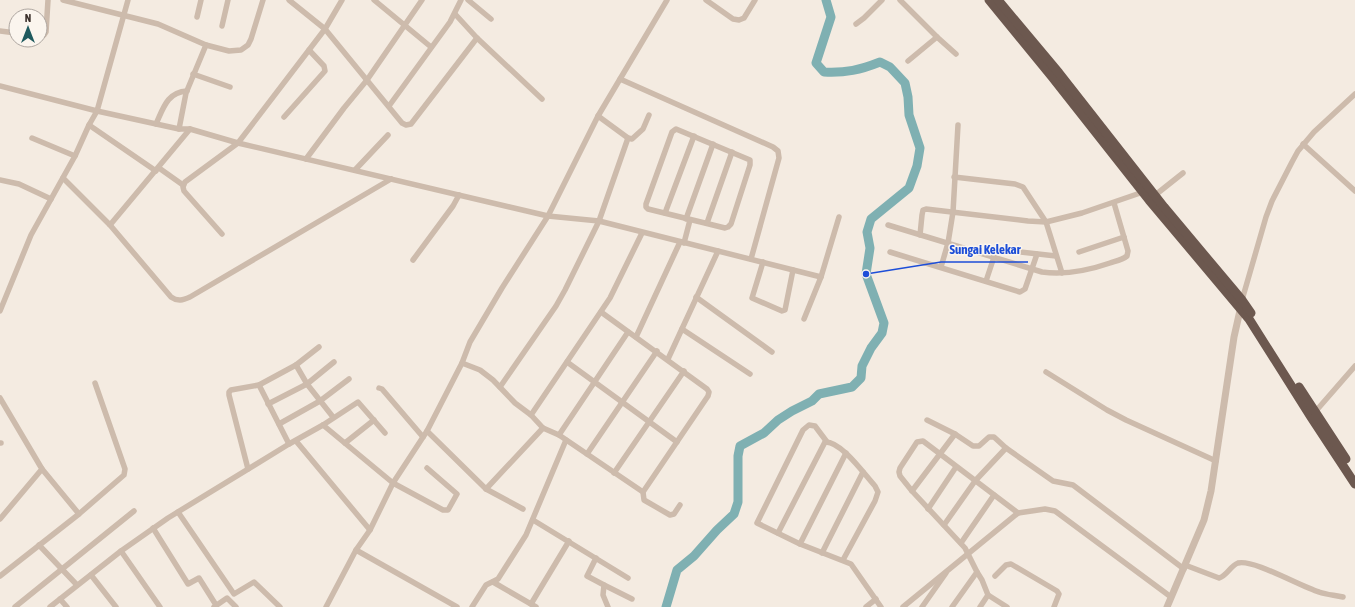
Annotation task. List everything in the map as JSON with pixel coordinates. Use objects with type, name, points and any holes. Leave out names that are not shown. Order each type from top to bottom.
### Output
[{"type":"highway","points":[[989,0],[1090,118]]},
{"type":"highway","points":[[998,0],[1149,194],[1241,304],[1258,332],[1289,376],[1355,484]]},
{"type":"highway","points":[[1313,414],[1355,474]]},
{"type":"street","points":[[63,0],[158,24],[206,44],[232,52],[244,49],[251,39],[263,0]]},
{"type":"street","points":[[0,311],[31,235],[75,156],[97,111],[128,0]]},
{"type":"street","points":[[197,17],[201,0]]},
{"type":"street","points":[[222,26],[228,0]]},
{"type":"street","points":[[289,0],[325,29],[402,123],[406,125],[411,124],[476,38]]},
{"type":"street","points":[[183,185],[238,143],[325,29],[342,0]]},
{"type":"street","points":[[374,0],[431,47]]},
{"type":"street","points":[[306,159],[367,80],[406,26],[422,0]]},
{"type":"street","points":[[389,106],[455,14],[461,0]]},
{"type":"street","points":[[468,0],[491,19]]},
{"type":"street","points":[[326,607],[356,550],[370,530],[393,483],[427,431],[462,363],[470,342],[502,288],[548,216],[598,116],[668,0]]},
{"type":"street","points":[[706,0],[733,18],[739,20],[744,18],[755,0]]},
{"type":"street","points":[[856,24],[882,0]]},
{"type":"street","points":[[900,0],[956,54]]},
{"type":"street","points":[[455,14],[476,38],[542,99]]},
{"type":"street","points":[[908,61],[937,37]]},
{"type":"street","points":[[179,129],[187,91],[206,44]]},
{"type":"street","points":[[284,116],[325,71],[324,66],[309,50]]},
{"type":"street","points":[[193,74],[230,88]]},
{"type":"street","points":[[620,79],[773,147],[778,151],[780,158],[751,259]]},
{"type":"street","points":[[0,86],[97,111],[179,129],[190,129],[238,143],[548,216],[599,221],[821,277]]},
{"type":"street","points":[[156,124],[165,103],[181,92],[187,91]]},
{"type":"street","points":[[1167,607],[1204,520],[1216,461],[1234,337],[1241,304],[1269,208],[1292,162],[1304,144],[1321,125],[1355,94]]},
{"type":"street","points":[[598,116],[628,138],[634,138],[641,132],[649,115]]},
{"type":"street","points":[[89,125],[157,170],[183,185]]},
{"type":"street","points":[[941,267],[948,243],[953,212],[958,125]]},
{"type":"street","points":[[110,225],[190,129]]},
{"type":"street","points":[[674,129],[713,144],[749,159],[751,163],[730,227],[725,228],[648,209],[646,205],[674,129]]},
{"type":"street","points":[[356,170],[388,135]]},
{"type":"street","points":[[665,214],[694,136]]},
{"type":"street","points":[[32,138],[75,156]]},
{"type":"street","points":[[500,387],[560,298],[599,221],[628,138]]},
{"type":"street","points":[[636,336],[682,242],[688,219],[713,144]]},
{"type":"street","points":[[1304,144],[1355,191]]},
{"type":"street","points":[[707,224],[732,152]]},
{"type":"street","points":[[920,236],[922,215],[924,210],[928,209],[1046,222],[1149,194],[1183,173]]},
{"type":"street","points":[[954,177],[1021,185],[1046,222],[1062,273]]},
{"type":"street","points":[[63,178],[110,225],[171,297],[176,300],[181,300],[190,296],[391,179]]},
{"type":"street","points":[[0,180],[19,184],[51,199]]},
{"type":"street","points":[[183,185],[184,191],[222,234]]},
{"type":"street","points":[[413,260],[453,206],[459,195]]},
{"type":"street","points":[[888,225],[1032,269],[1062,273],[1086,270],[1126,258],[1128,251],[1114,203]]},
{"type":"street","points":[[804,319],[821,277],[840,217]]},
{"type":"street","points":[[531,415],[601,312],[642,233]]},
{"type":"street","points":[[1079,252],[1124,236]]},
{"type":"street","points":[[977,251],[994,249],[1056,256]]},
{"type":"street","points":[[668,359],[718,251]]},
{"type":"street","points":[[890,252],[1022,292],[1025,289],[1037,254]]},
{"type":"street","points":[[986,281],[994,257]]},
{"type":"street","points":[[763,262],[752,298],[782,310],[784,310],[793,270]]},
{"type":"street","points":[[696,297],[772,352]]},
{"type":"street","points":[[601,312],[708,389],[709,394],[643,492],[644,500],[670,515],[674,514],[680,505]]},
{"type":"street","points":[[682,329],[750,374]]},
{"type":"street","points":[[559,435],[593,382],[628,332]]},
{"type":"street","points":[[248,469],[229,393],[232,390],[259,385],[296,365],[319,347]]},
{"type":"street","points":[[587,454],[657,351]]},
{"type":"street","points":[[268,404],[307,384],[334,362]]},
{"type":"street","points":[[567,362],[677,442]]},
{"type":"street","points":[[462,363],[483,372],[519,406],[531,415],[543,428],[559,435],[643,492]]},
{"type":"street","points":[[296,365],[307,384],[333,418]]},
{"type":"street","points":[[1313,414],[1355,366]]},
{"type":"street","points":[[614,473],[684,371]]},
{"type":"street","points":[[1046,372],[1120,417],[1216,461]]},
{"type":"street","points":[[279,424],[320,401],[349,379]]},
{"type":"street","points":[[0,576],[79,514],[125,473],[125,469],[95,383]]},
{"type":"street","points":[[259,385],[288,444]]},
{"type":"street","points":[[379,388],[423,437]]},
{"type":"street","points":[[0,398],[42,469],[79,514]]},
{"type":"street","points":[[50,607],[121,551],[153,528],[288,444],[323,425],[358,402],[385,433]]},
{"type":"street","points":[[345,443],[374,420]]},
{"type":"street","points":[[927,420],[955,434],[972,446],[976,447],[988,437],[992,436],[1006,448],[1053,481],[1073,485],[1185,567],[1215,578],[1219,578],[1224,576],[1236,564],[1244,563],[1259,567],[1318,592],[1343,597]]},
{"type":"street","points":[[323,425],[393,483],[443,510],[448,510],[457,494],[427,468]]},
{"type":"street","points":[[843,560],[878,495],[877,489],[846,453],[827,442],[816,426],[809,425],[803,430],[757,523],[800,544],[851,564],[881,607]]},
{"type":"street","points":[[486,489],[543,428]]},
{"type":"street","points":[[427,431],[486,489],[523,509]]},
{"type":"street","points":[[912,491],[939,453],[955,434]]},
{"type":"street","points":[[472,607],[486,585],[498,579],[521,544],[533,520],[566,440]]},
{"type":"street","points":[[296,441],[370,530]]},
{"type":"street","points":[[1007,607],[988,595],[969,553],[912,491],[900,476],[900,468],[917,442],[923,441],[1018,513]]},
{"type":"street","points":[[778,534],[825,442],[827,442]]},
{"type":"street","points":[[944,525],[975,481],[1006,448]]},
{"type":"street","points":[[800,544],[846,453]]},
{"type":"street","points":[[928,508],[956,467]]},
{"type":"street","points":[[0,518],[42,469]]},
{"type":"street","points":[[822,553],[863,472]]},
{"type":"street","points":[[961,543],[994,495]]},
{"type":"street","points":[[903,607],[1018,513],[1045,510],[1055,512],[1171,597]]},
{"type":"street","points":[[15,607],[134,511]]},
{"type":"street","points":[[178,512],[234,594]]},
{"type":"street","points":[[533,520],[628,578]]},
{"type":"street","points":[[153,528],[188,584],[199,578],[215,606],[254,582],[280,607]]},
{"type":"street","points":[[493,582],[533,606],[569,541]]},
{"type":"street","points":[[39,545],[77,586]]},
{"type":"street","points":[[356,550],[457,607]]},
{"type":"street","points":[[121,551],[160,607]]},
{"type":"street","points":[[596,558],[587,576],[632,599]]},
{"type":"street","points":[[995,576],[1006,564],[1011,564],[1056,590],[1059,594],[1054,607]]},
{"type":"street","points":[[922,607],[951,567]]},
{"type":"street","points":[[952,607],[977,572]]},
{"type":"street","points":[[90,575],[116,607]]},
{"type":"street","points":[[604,585],[603,595],[608,607]]},
{"type":"street","points":[[980,607],[988,595]]},
{"type":"street","points":[[227,598],[236,607]]},
{"type":"street","points":[[60,599],[67,607]]},
{"type":"street","points":[[866,607],[876,599]]},
{"type":"waterway","points":[[666,607],[677,570],[694,556],[717,530],[734,514],[738,502],[738,456],[740,446],[764,433],[778,420],[812,401],[819,394],[852,387],[861,378],[862,366],[871,348],[882,333],[884,323],[866,274],[870,248],[867,232],[871,219],[909,188],[917,166],[920,148],[909,115],[908,97],[905,83],[890,67],[880,62],[853,70],[824,72],[816,63],[831,17],[826,0]]},
{"type":"place","name":"Sungai Kelekar","points":[[866,274]]}]
